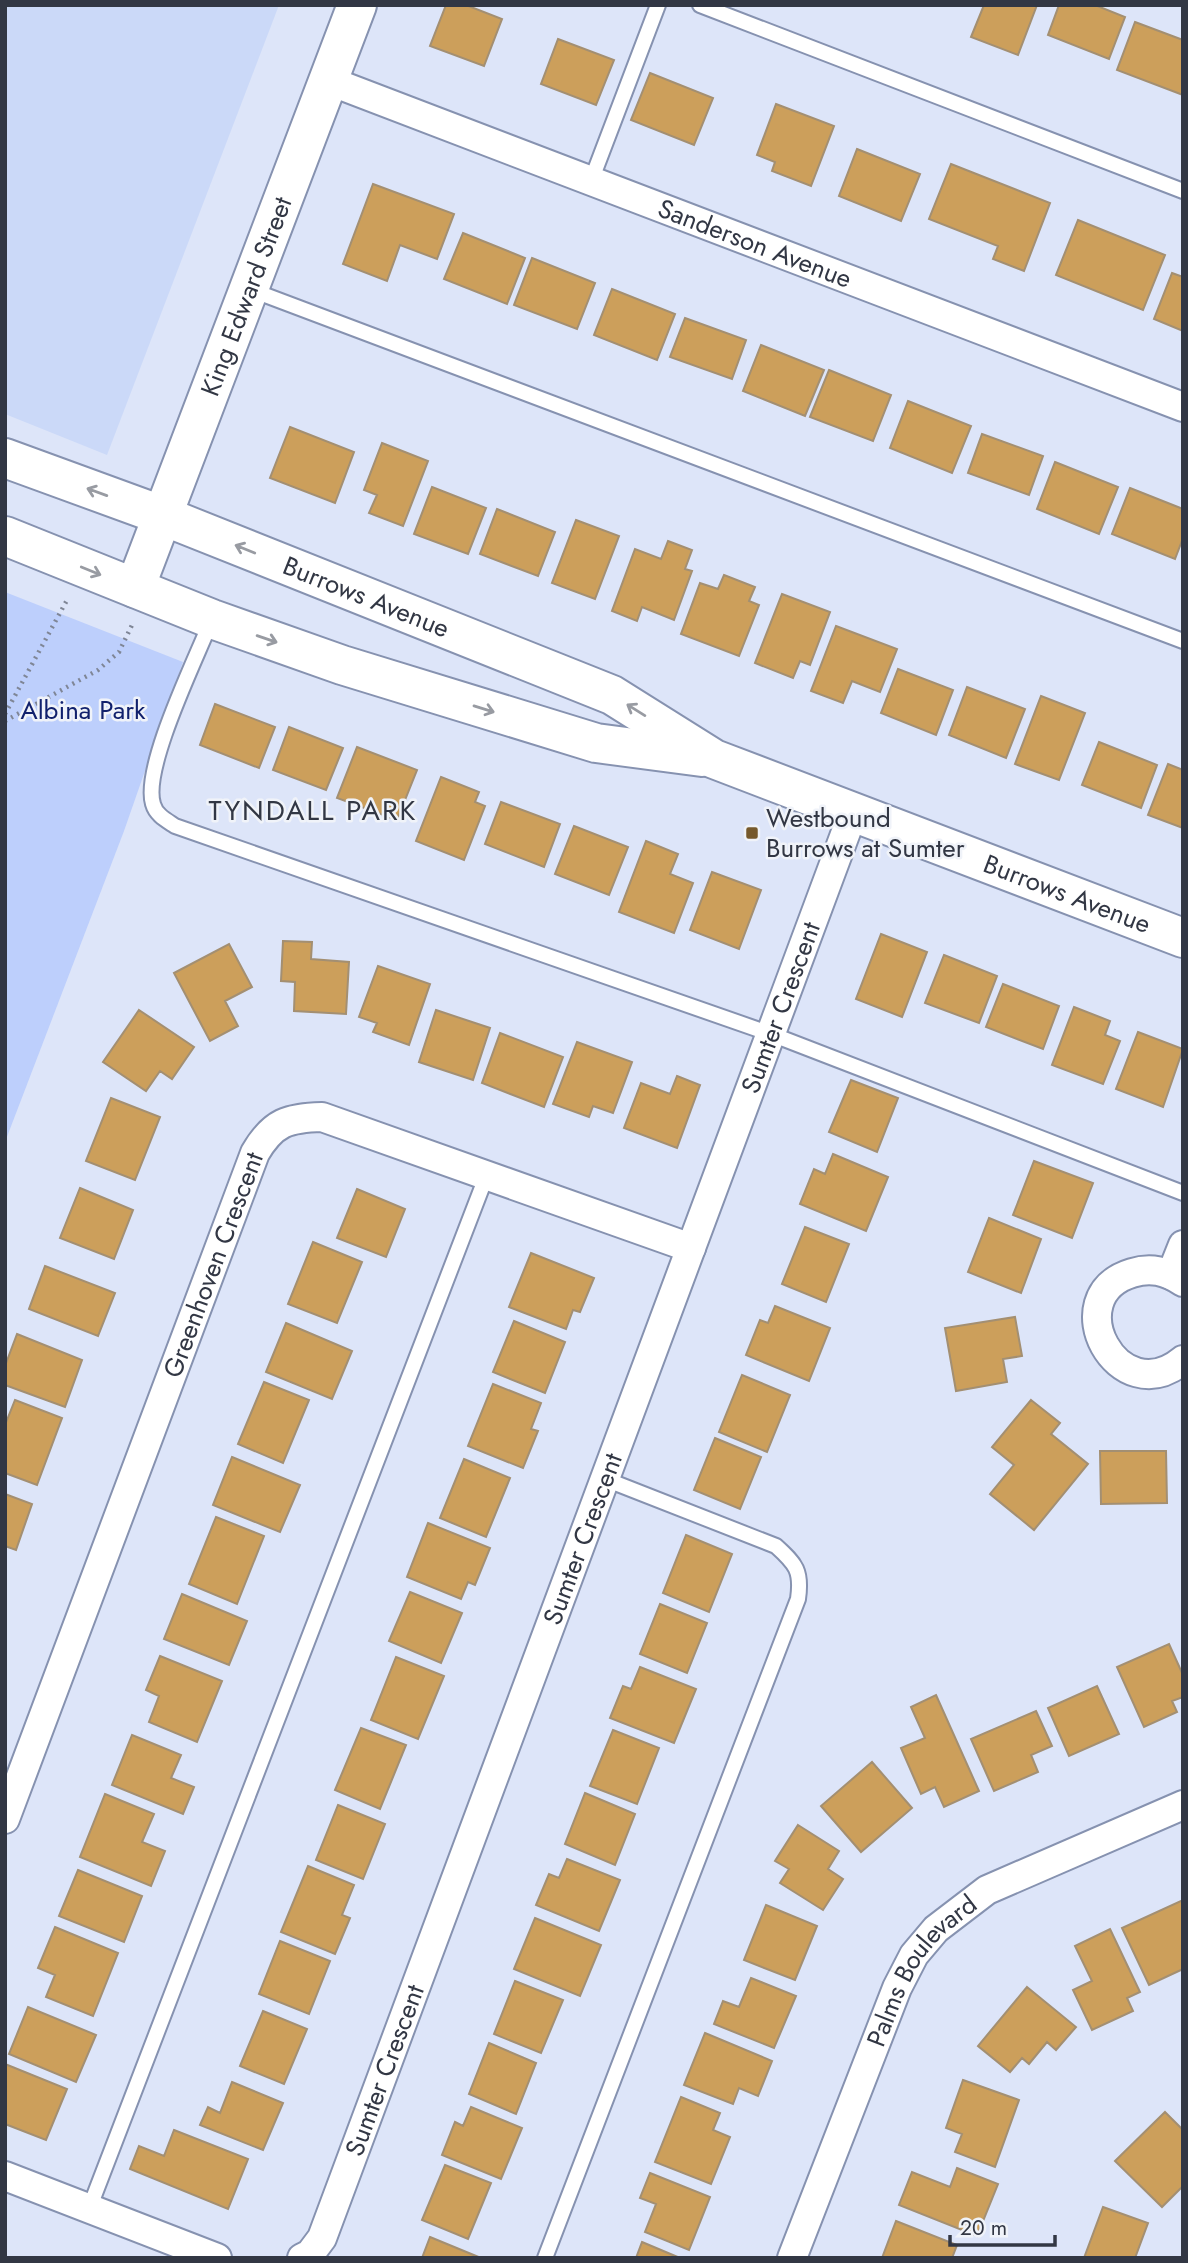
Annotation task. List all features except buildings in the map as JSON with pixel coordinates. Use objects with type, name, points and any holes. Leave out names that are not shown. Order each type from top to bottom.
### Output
[{"type":"street","name":"King Edward Street","points":[[135,589],[356,5]]},
{"type":"street","name":"Sanderson Avenue","points":[[327,80],[1183,407]]},
{"type":"street","name":"Burrows Avenue","points":[[5,458],[161,516],[612,695],[715,759],[1183,938]]},
{"type":"street","name":"Burrows Avenue","points":[[5,536],[212,619],[342,665],[596,743],[715,759]]},
{"type":"street","name":"Sumter Crescent","points":[[302,2258],[310,2254],[321,2238],[853,813]]},
{"type":"street","name":"Greenhoven Crescent","points":[[5,1819],[256,1153],[267,1134],[282,1123],[299,1118],[322,1117],[691,1248]]},
{"type":"street","points":[[1183,1245],[1177,1278],[1144,1269],[1123,1276],[1111,1286],[1098,1308],[1096,1323],[1108,1354],[1120,1365],[1134,1371],[1162,1371],[1183,1360]]},
{"type":"street","name":"Palms Boulevard","points":[[792,2258],[897,1989],[914,1955],[936,1928],[987,1890],[1183,1805]]},
{"type":"street","points":[[5,2176],[217,2258]]},
{"type":"lane","points":[[591,181],[659,5]]},
{"type":"lane","points":[[700,5],[1183,191]]},
{"type":"lane","points":[[248,289],[1183,641]]},
{"type":"lane","points":[[212,619],[152,771],[152,802],[156,813],[166,820],[202,837],[771,1034],[1183,1193]]},
{"type":"lane","points":[[89,2209],[486,1177]]},
{"type":"lane","points":[[545,2258],[798,1599],[801,1580],[793,1562],[776,1546],[605,1479]]},
{"type":"path","points":[[5,713],[66,603],[79,566]]},
{"type":"path","points":[[5,721],[77,683],[119,652],[134,622],[135,589]]},
{"type":"shaded area","points":[[5,5],[279,5],[107,455],[5,414]]},
{"type":"green space","name":"Albina Park","points":[[5,592],[183,662],[124,831],[5,1142]]},
{"type":"place","name":"Westbound Burrows at Sumter","points":[[752,833]]},
{"type":"district","name":"TYNDALL PARK","points":[[313,810]]}]
